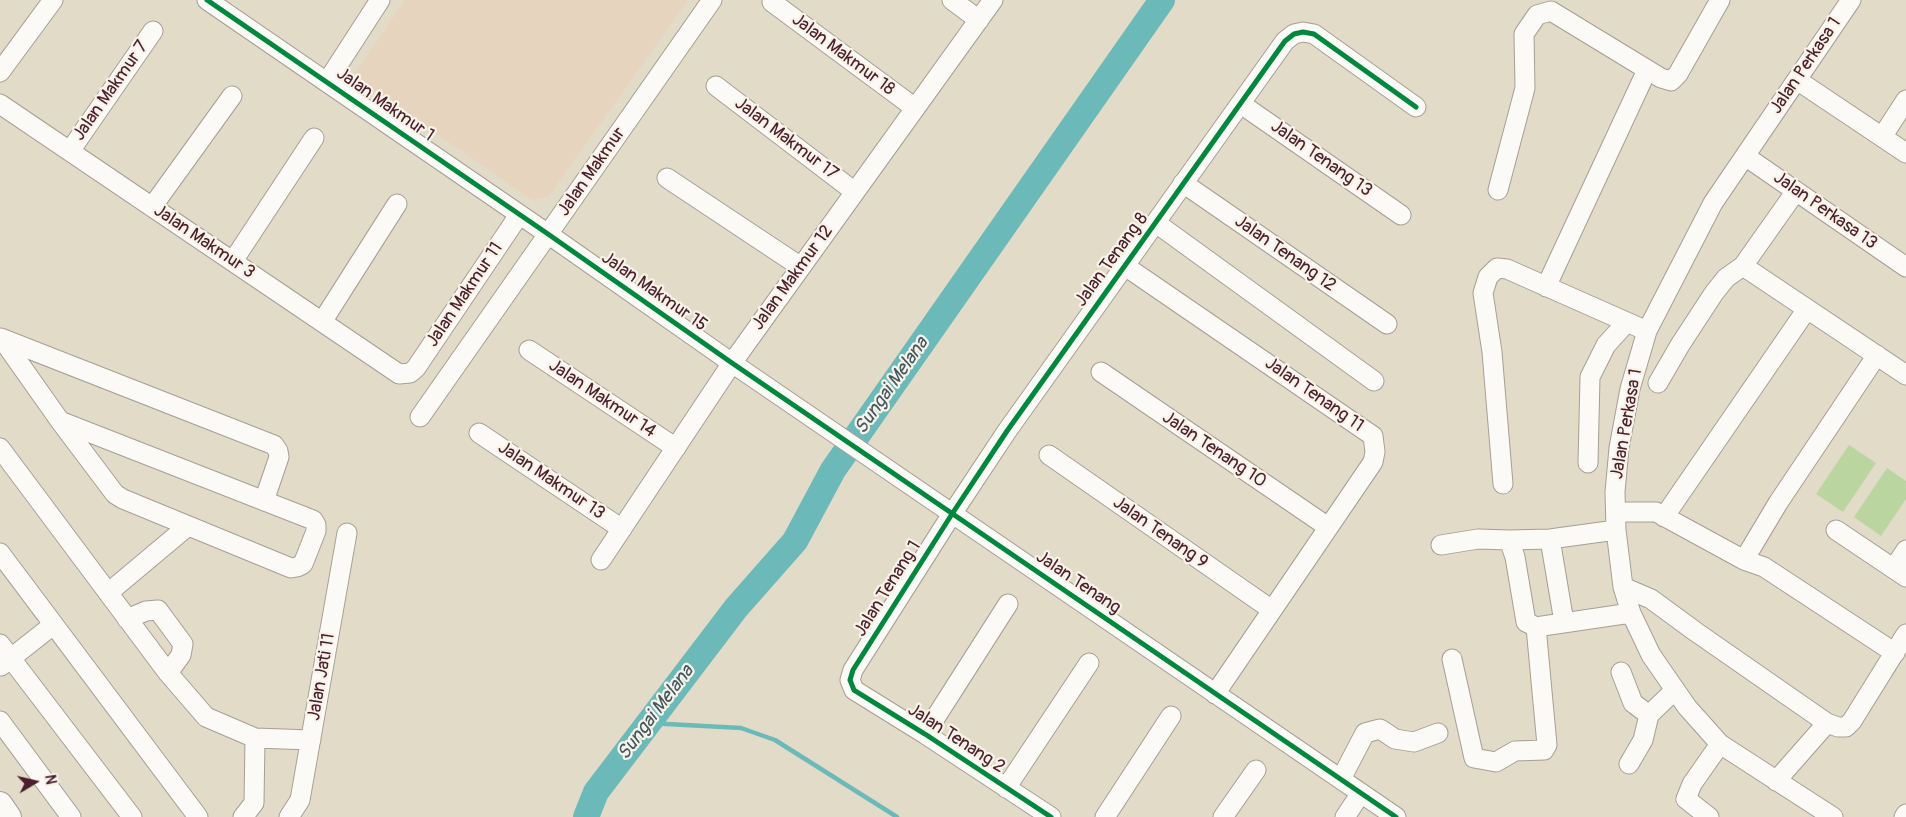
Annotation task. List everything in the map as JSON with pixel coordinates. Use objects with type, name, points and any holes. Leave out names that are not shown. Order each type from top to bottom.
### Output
[{"type":"main road","points":[[0,804],[9,817]]},
{"type":"street","points":[[0,72],[53,0]]},
{"type":"street","name":"Jalan Makmur 1","points":[[206,0],[548,234]]},
{"type":"street","points":[[327,82],[380,0]]},
{"type":"street","points":[[952,0],[979,20]]},
{"type":"street","name":"Jalan Makmur 12","points":[[601,560],[676,448],[738,367],[801,268],[993,0]]},
{"type":"street","points":[[1498,190],[1525,88],[1524,34],[1538,15],[1551,11],[1647,70],[1671,81],[1678,74],[1717,1]]},
{"type":"street","name":"Jalan Perkasa 1","points":[[1833,817],[1720,744],[1686,707],[1651,655],[1630,613],[1624,587],[1616,521],[1615,492],[1619,448],[1630,389],[1647,331],[1713,203],[1849,1]]},
{"type":"street","name":"Jalan Makmur 18","points":[[772,2],[915,108]]},
{"type":"street","name":"Jalan Makmur","points":[[420,417],[548,234],[705,3]]},
{"type":"street","name":"Jalan Makmur 7","points":[[70,151],[153,31]]},
{"type":"street","name":"Jalan Tenang 8","points":[[945,509],[1126,266],[1285,41],[1294,34],[1303,32],[1314,34],[1416,107]]},
{"type":"street","points":[[1546,287],[1647,70]]},
{"type":"street","points":[[1797,80],[1906,153]]},
{"type":"street","name":"Jalan Makmur 17","points":[[716,86],[855,192]]},
{"type":"street","points":[[152,207],[232,96]]},
{"type":"street","points":[[1882,137],[1906,100]]},
{"type":"street","name":"Jalan Tenang 13","points":[[1241,104],[1401,215]]},
{"type":"street","name":"Jalan Makmur 3","points":[[3,112],[70,151],[399,374],[410,372]]},
{"type":"street","points":[[233,261],[314,138]]},
{"type":"street","name":"Jalan Perkasa 13","points":[[1745,156],[1906,267]]},
{"type":"street","points":[[667,178],[801,268]]},
{"type":"street","name":"Jalan Tenang 12","points":[[1183,184],[1387,324]]},
{"type":"street","points":[[1658,383],[1714,293],[1726,278],[1743,266],[1796,191]]},
{"type":"street","points":[[322,322],[397,204]]},
{"type":"street","name":"Jalan Makmur 11","points":[[410,372],[416,368],[519,214]]},
{"type":"street","points":[[1156,223],[1374,381]]},
{"type":"street","name":"Jalan Makmur 15","points":[[548,234],[738,367]]},
{"type":"street","name":"Jalan Tenang 11","points":[[1126,266],[1373,436],[1375,452],[1373,462],[1215,694]]},
{"type":"street","points":[[1743,266],[1906,375]]},
{"type":"street","points":[[1503,484],[1492,352],[1483,293],[1488,277],[1498,268],[1507,269],[1647,331]]},
{"type":"street","points":[[1664,517],[1807,310]]},
{"type":"street","points":[[1588,463],[1590,377],[1606,345],[1626,323]]},
{"type":"street","points":[[1,338],[60,421],[115,494],[123,499],[291,568],[297,568],[303,564],[316,531],[316,525],[313,520],[60,421]]},
{"type":"street","points":[[1,338],[274,446],[278,451],[279,457],[264,501]]},
{"type":"street","name":"Jalan Makmur 14","points":[[529,350],[676,448]]},
{"type":"street","points":[[1744,560],[1778,503],[1877,355]]},
{"type":"street","name":"Jalan Tenang","points":[[738,367],[1396,817]]},
{"type":"street","name":"Jalan Tenang 10","points":[[1100,372],[1328,527]]},
{"type":"street","name":"Jalan Makmur 13","points":[[479,433],[622,529]]},
{"type":"street","points":[[0,448],[168,673],[206,717],[255,738],[311,740]]},
{"type":"street","name":"Jalan Tenang 9","points":[[1049,455],[1272,610]]},
{"type":"street","name":"Jalan Tenang 1","points":[[850,680],[853,670],[945,509]]},
{"type":"street","points":[[1442,545],[1478,539],[1550,539],[1656,512],[1744,560],[1764,567],[1895,653]]},
{"type":"street","points":[[108,593],[188,526]]},
{"type":"street","points":[[1836,530],[1900,573],[1906,550]]},
{"type":"street","name":"Jalan Jati 11","points":[[289,817],[300,800],[347,533]]},
{"type":"street","points":[[1550,539],[1564,622]]},
{"type":"street","points":[[1509,540],[1515,557],[1526,622],[1536,627],[1630,613]]},
{"type":"street","points":[[0,552],[198,817]]},
{"type":"street","points":[[1624,587],[1651,599],[1826,723],[1838,727],[1846,727],[1852,721],[1906,634]]},
{"type":"street","points":[[925,734],[1008,604]]},
{"type":"street","points":[[128,619],[146,612],[158,610],[183,644],[181,655],[168,673]]},
{"type":"street","points":[[54,626],[3,656],[132,817]]},
{"type":"street","points":[[1452,659],[1474,758],[1496,762],[1515,750],[1544,750],[1547,745],[1536,627]]},
{"type":"street","points":[[1006,788],[1089,663]]},
{"type":"street","points":[[1622,672],[1633,703],[1649,715]]},
{"type":"street","name":"Jalan Tenang 2","points":[[850,680],[854,690],[1051,817]]},
{"type":"street","points":[[1629,764],[1643,740],[1649,715],[1675,690]]},
{"type":"street","points":[[1105,817],[1171,716]]},
{"type":"street","points":[[0,721],[71,817]]},
{"type":"street","points":[[1776,781],[1826,723]]},
{"type":"street","points":[[1341,780],[1365,733],[1380,729],[1395,739],[1414,742],[1438,732]]},
{"type":"street","points":[[243,817],[254,803],[255,738]]},
{"type":"street","points":[[1709,817],[1686,799],[1692,784],[1720,744]]},
{"type":"street","points":[[1223,817],[1256,770]]},
{"type":"street","points":[[1345,817],[1361,793]]},
{"type":"shaded area","points":[[405,0],[688,0],[549,196],[532,200],[353,76]]},
{"type":"green space","points":[[1849,445],[1876,463],[1843,512],[1816,494]]},
{"type":"green space","points":[[1887,468],[1906,481],[1906,499],[1881,536],[1854,517]]},
{"type":"waterway","name":"Sungai Melana","points":[[586,817],[596,792],[736,608],[795,541],[833,470],[1162,0]]},
{"type":"waterway","points":[[648,723],[741,728],[775,740],[897,817]]},
{"type":"cycle path","points":[[207,0],[732,363],[1396,817]]},
{"type":"cycle path","points":[[1051,817],[854,690],[850,680],[853,670],[1007,431],[1285,41],[1294,34],[1303,32],[1314,34],[1416,107]]}]
